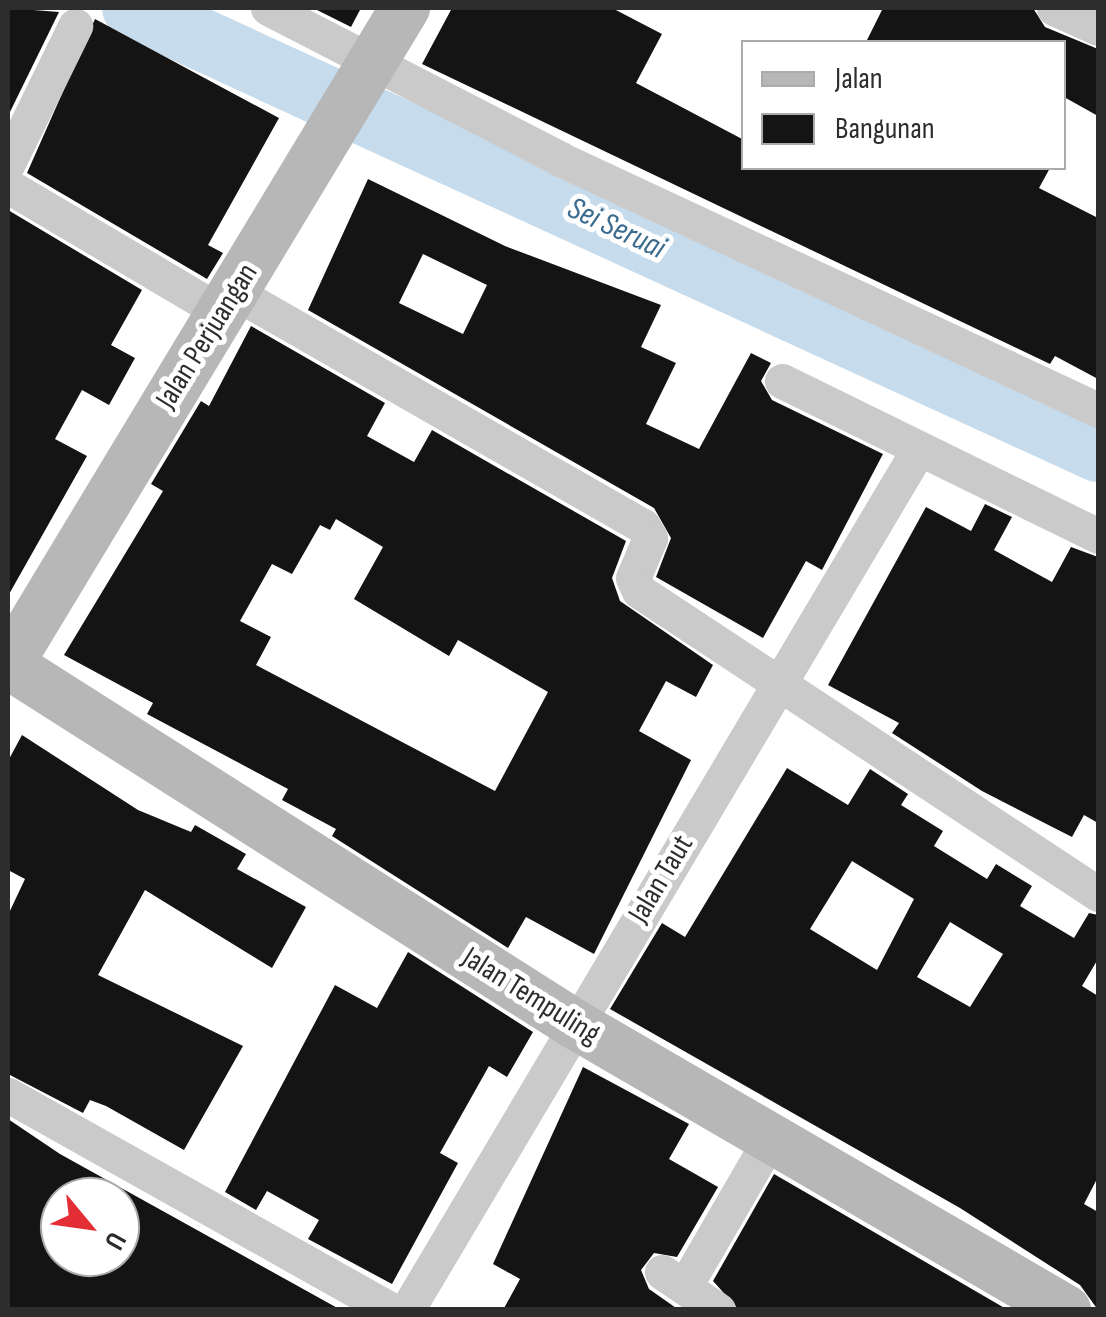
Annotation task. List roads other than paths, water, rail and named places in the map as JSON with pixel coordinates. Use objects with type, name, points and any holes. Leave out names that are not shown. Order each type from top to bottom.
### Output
[{"type":"street","points":[[268,8],[560,159],[1098,410]]},
{"type":"street","name":"Jalan Perjuangan","points":[[12,648],[318,157],[406,8]]},
{"type":"street","points":[[1054,8],[1098,28]]},
{"type":"street","points":[[8,163],[75,26]]},
{"type":"street","points":[[8,186],[643,526],[650,538],[634,586],[783,679],[1098,894]]},
{"type":"street","points":[[782,381],[1098,536]]},
{"type":"street","name":"Jalan Taut","points":[[407,1310],[918,450]]},
{"type":"street","name":"Jalan Tempuling","points":[[12,648],[576,1025],[1066,1310]]},
{"type":"street","points":[[8,1095],[391,1310]]},
{"type":"street","points":[[718,1310],[677,1272],[770,1140]]},
{"type":"waterway","name":"Sei Seruai","points":[[133,8],[1098,451]]}]
